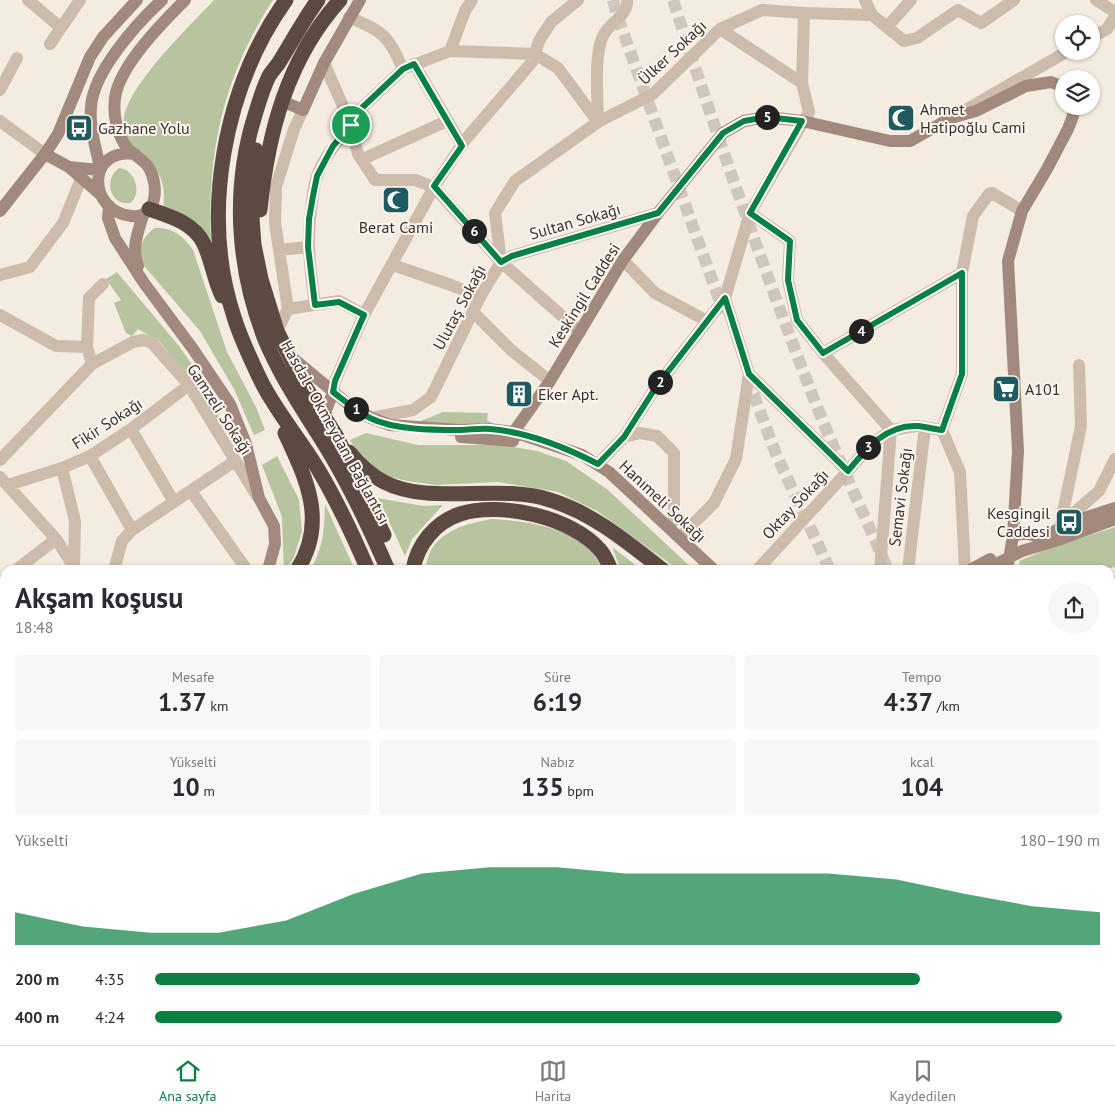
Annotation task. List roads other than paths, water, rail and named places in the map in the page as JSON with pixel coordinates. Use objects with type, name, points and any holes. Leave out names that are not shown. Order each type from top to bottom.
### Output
[{"type":"highway","name":"Hasdal - Okmeydanı Bağlantısı","points":[[286,0],[264,35],[244,79],[232,118],[224,154],[220,191],[220,234],[226,287],[234,317],[250,357],[276,408],[317,468],[336,501],[366,565]]},
{"type":"highway","name":"Hasdal - Okmeydanı Bağlantısı","points":[[318,0],[270,76],[262,94],[244,159],[241,233],[250,291],[265,338],[277,365],[349,486],[386,565]]},
{"type":"highway","points":[[258,266],[258,234],[265,170],[269,145],[282,101],[308,43],[323,20],[340,0]]},
{"type":"highway","points":[[280,60],[254,159],[252,223],[258,266],[277,332],[285,350],[324,416],[375,514],[395,565]]},
{"type":"highway","points":[[146,212],[177,219],[192,229],[203,243],[218,288],[234,317]]},
{"type":"highway","points":[[276,408],[282,426],[299,462],[311,500],[312,535],[300,565]]},
{"type":"highway","points":[[336,438],[362,467],[385,483],[404,490],[425,493],[515,493],[549,500],[577,510],[605,526],[656,565]]},
{"type":"highway","points":[[414,565],[418,551],[424,540],[446,520],[461,513],[501,510],[542,517],[576,530],[594,543],[602,552],[608,565]]},
{"type":"street","points":[[28,0],[60,28]]},
{"type":"street","points":[[50,44],[80,0]]},
{"type":"street","points":[[0,211],[45,154],[58,134],[90,57],[104,37],[138,0]]},
{"type":"street","points":[[162,0],[130,34],[101,74],[92,97],[92,134],[100,169],[98,187],[105,201],[108,218],[115,238],[144,283],[193,348],[230,404],[246,444],[259,498]]},
{"type":"street","points":[[144,283],[134,256],[135,244],[146,212],[155,198],[153,176],[143,159],[125,147],[118,129],[114,108],[115,95],[123,76],[137,54],[162,23],[185,0]]},
{"type":"street","points":[[277,332],[288,309],[275,223],[276,187],[294,129],[324,63],[360,0]]},
{"type":"street","points":[[450,51],[465,11],[472,0]]},
{"type":"street","points":[[324,416],[332,397],[335,381],[364,315],[393,265],[434,186],[462,146],[532,62],[539,41],[551,22],[578,0]]},
{"type":"street","points":[[865,0],[872,15],[904,41],[917,38],[958,10],[981,23],[1014,0]]},
{"type":"street","points":[[1096,0],[1115,14],[1107,29],[1100,33]]},
{"type":"street","points":[[598,122],[598,48],[604,33],[624,11],[629,1]]},
{"type":"street","points":[[887,27],[910,1]]},
{"type":"street","name":"Ülker Sokağı","points":[[598,122],[653,94],[720,29],[762,10],[872,15]]},
{"type":"street","points":[[595,467],[624,437],[656,387],[725,298],[750,213],[802,121],[809,112],[802,83],[804,13]]},
{"type":"street","points":[[349,17],[378,30],[391,42],[448,122],[462,146]]},
{"type":"street","points":[[720,29],[802,83]]},
{"type":"street","points":[[315,305],[308,247],[309,219],[317,176],[333,146],[350,122],[409,67],[450,51],[535,54],[558,68],[598,122]]},
{"type":"street","points":[[0,90],[16,58]]},
{"type":"street","points":[[951,118],[1055,58]]},
{"type":"street","points":[[324,63],[350,122],[358,154],[375,180],[416,180],[434,186],[501,262],[580,332]]},
{"type":"street","name":"Keskingil Caddesi","points":[[511,436],[550,381],[623,260],[658,213],[723,133],[744,121],[767,117],[802,121],[890,141],[910,141],[951,118],[976,111],[1026,86],[1051,82],[1055,84]]},
{"type":"street","points":[[282,101],[303,110]]},
{"type":"street","points":[[1011,557],[1018,451],[1008,260],[1022,211],[1068,129],[1073,115]]},
{"type":"street","points":[[0,121],[45,154],[69,167],[105,201],[123,214],[132,216],[146,212]]},
{"type":"street","points":[[363,159],[448,122]]},
{"type":"street","name":"Ulutaş Sokağı","points":[[371,418],[413,410],[431,397],[480,297],[501,262],[495,214],[515,181],[598,122]]},
{"type":"street","points":[[100,169],[107,160],[116,155],[136,154]]},
{"type":"street","points":[[69,167],[100,169]]},
{"type":"street","points":[[0,274],[30,267],[63,223],[81,179]]},
{"type":"street","points":[[965,565],[960,472],[942,430],[962,374],[962,273],[973,216],[989,194],[1022,211]]},
{"type":"street","name":"Sultan Sokağı","points":[[501,262],[512,256],[658,213]]},
{"type":"street","points":[[750,213],[790,241],[788,280],[797,320],[823,353],[891,430],[880,565]]},
{"type":"street","points":[[279,250],[308,247]]},
{"type":"street","points":[[623,260],[655,293],[707,321]]},
{"type":"street","points":[[393,265],[480,297]]},
{"type":"street","points":[[823,353],[962,273]]},
{"type":"street","points":[[92,364],[87,346],[89,298],[103,284]]},
{"type":"street","points":[[680,537],[714,503],[736,459],[749,374],[725,298]]},
{"type":"street","points":[[288,309],[339,302],[364,315]]},
{"type":"street","points":[[473,312],[511,350],[550,381]]},
{"type":"street","points":[[1,319],[56,346],[87,346]]},
{"type":"street","name":"Gamzeli Sokağı","points":[[3,450],[92,364],[134,342],[144,340],[152,342],[189,385],[259,498],[274,526],[275,544],[269,565]]},
{"type":"street","points":[[285,350],[332,397]]},
{"type":"street","points":[[1060,526],[1081,426],[1079,365]]},
{"type":"street","points":[[749,374],[848,471]]},
{"type":"street","name":"Fikir Sokağı","points":[[4,481],[62,468],[90,456],[131,429],[189,385]]},
{"type":"street","name":"Hanımeli Sokağı","points":[[332,397],[390,426],[458,430],[488,429],[560,447],[582,455],[666,530],[699,565]]},
{"type":"street","name":"Hanımeli Sokağı","points":[[332,397],[368,424],[378,428],[404,433],[511,436]]},
{"type":"street","name":"Oktay Sokağı","points":[[762,565],[869,446],[891,430],[916,426],[942,430]]},
{"type":"street","name":"Semavi Sokağı","points":[[909,565],[925,427]]},
{"type":"street","points":[[131,429],[174,502]]},
{"type":"street","points":[[224,443],[229,444],[235,440],[241,431]]},
{"type":"street","points":[[624,437],[640,433],[657,436],[674,453],[674,520],[666,530]]},
{"type":"street","points":[[90,456],[132,530]]},
{"type":"street","points":[[986,565],[1011,557],[1024,533],[1044,536],[1060,526],[1099,490],[1115,459]]},
{"type":"street","points":[[115,565],[122,541],[132,530],[235,461]]},
{"type":"street","points":[[62,468],[75,521],[74,565]]},
{"type":"street","points":[[4,481],[56,538],[72,565]]},
{"type":"street","points":[[191,490],[244,565]]},
{"type":"street","points":[[1060,526],[1115,508]]},
{"type":"street","points":[[994,565],[1022,550],[1058,540],[1115,519]]},
{"type":"street","name":"Hanımeli Sokağı","points":[[666,530],[680,537],[709,565]]},
{"type":"street","points":[[22,565],[56,538]]},
{"type":"tunnel","points":[[613,0],[724,313]]},
{"type":"tunnel","points":[[673,0],[742,205],[798,357],[825,428],[886,565]]},
{"type":"tunnel","points":[[747,377],[776,454],[828,565]]},
{"type":"place","name":"Ahmet Hatipoğlu Cami","points":[[901,118]]},
{"type":"place","name":"Gazhane Yolu","points":[[79,128]]},
{"type":"place","name":"Berat Cami","points":[[396,200]]},
{"type":"place","name":"A101","points":[[1006,389]]},
{"type":"place","name":"Eker Apt.","points":[[519,394]]},
{"type":"place","name":"Kesgingil Caddesi","points":[[1069,522]]}]
